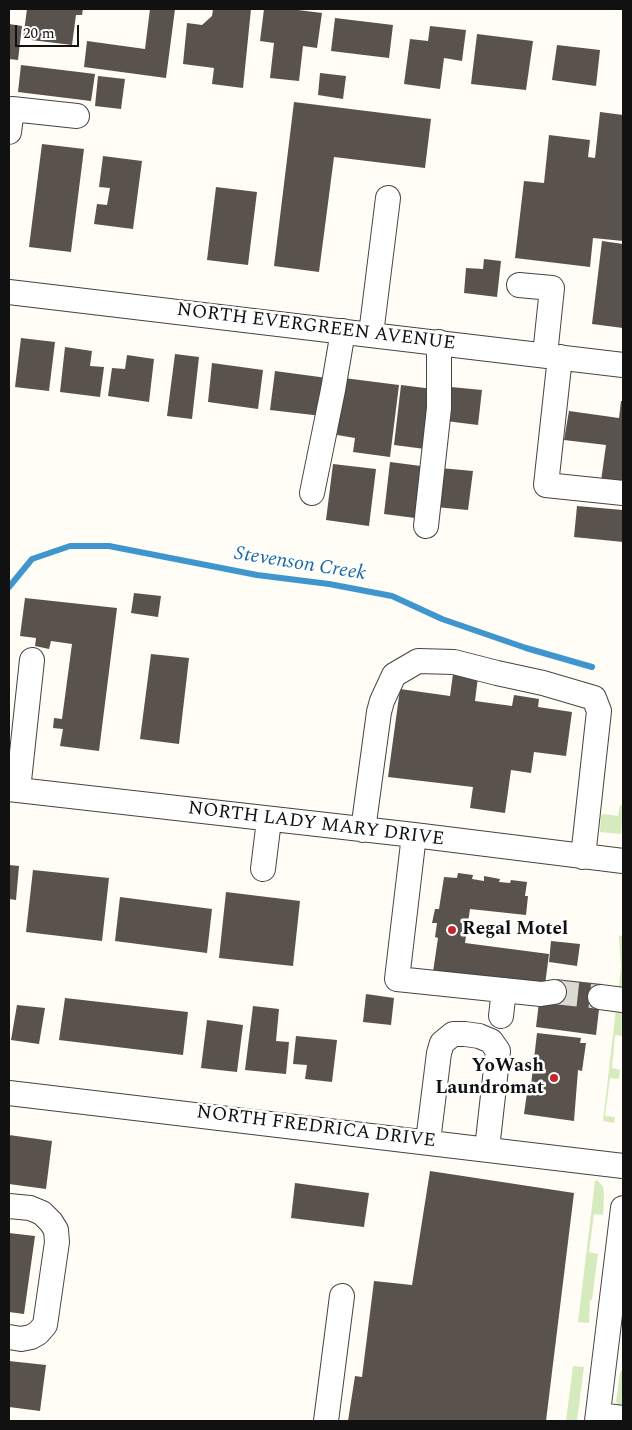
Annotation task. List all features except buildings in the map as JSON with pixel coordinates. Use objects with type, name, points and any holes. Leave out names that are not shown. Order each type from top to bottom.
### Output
[{"type":"street","points":[[9,132],[12,109],[77,116]]},
{"type":"street","points":[[371,334],[388,198]]},
{"type":"street","points":[[519,284],[552,288],[552,356],[546,485],[623,493]]},
{"type":"street","name":"NORTH EVERGREEN AVENUE","points":[[9,292],[623,364]]},
{"type":"street","points":[[312,493],[343,331]]},
{"type":"street","points":[[426,526],[439,408],[439,342]]},
{"type":"street","points":[[13,789],[32,660]]},
{"type":"street","points":[[363,830],[379,712],[382,700],[394,675],[418,661],[454,662],[497,674],[543,683],[594,698],[599,711],[583,856]]},
{"type":"street","name":"NORTH LADY MARY DRIVE","points":[[13,789],[269,820],[414,835],[623,862]]},
{"type":"street","points":[[263,869],[269,820]]},
{"type":"street","points":[[414,835],[397,979],[541,994],[554,992]]},
{"type":"street","points":[[501,1016],[504,990]]},
{"type":"street","points":[[428,1141],[439,1053],[442,1043],[453,1034],[465,1034],[479,1036],[491,1041],[498,1052],[487,1148]]},
{"type":"street","name":"NORTH FREDRICA DRIVE","points":[[9,1092],[487,1148],[623,1166]]},
{"type":"street","points":[[9,1206],[30,1208],[42,1213],[56,1230],[57,1242],[45,1325],[38,1333],[30,1337],[21,1339],[9,1337]]},
{"type":"street","points":[[623,1208],[615,1352],[598,1418],[623,1418]]},
{"type":"street","points":[[326,1421],[342,1296]]},
{"type":"green space","points":[[620,805],[623,806],[621,834],[600,832],[601,815],[618,816]]},
{"type":"green space","points":[[623,935],[623,991],[618,992],[621,968],[619,936]]},
{"type":"green space","points":[[616,1009],[620,1009],[623,1014],[623,1036],[615,1035],[612,1068],[620,1070],[619,1079],[610,1078],[605,1116],[615,1117],[614,1123],[603,1121]]},
{"type":"green space","points":[[597,1180],[603,1187],[603,1215],[594,1214],[589,1252],[598,1254],[592,1300],[590,1300],[589,1323],[578,1322],[595,1181]]},
{"type":"green space","points":[[573,1366],[584,1367],[577,1421],[566,1421]]},
{"type":"green space","points":[[623,1369],[623,1410],[616,1402],[620,1372]]},
{"type":"waterway","name":"Stevenson Creek","points":[[9,587],[32,559],[70,546],[109,546],[257,575],[329,584],[392,596],[442,619],[526,648],[592,667]]},
{"type":"tunnel","points":[[554,992],[600,997]]},
{"type":"place","name":"Regal Motel","points":[[452,930]]},
{"type":"place","name":"YoWash Laundromat","points":[[554,1078]]}]
